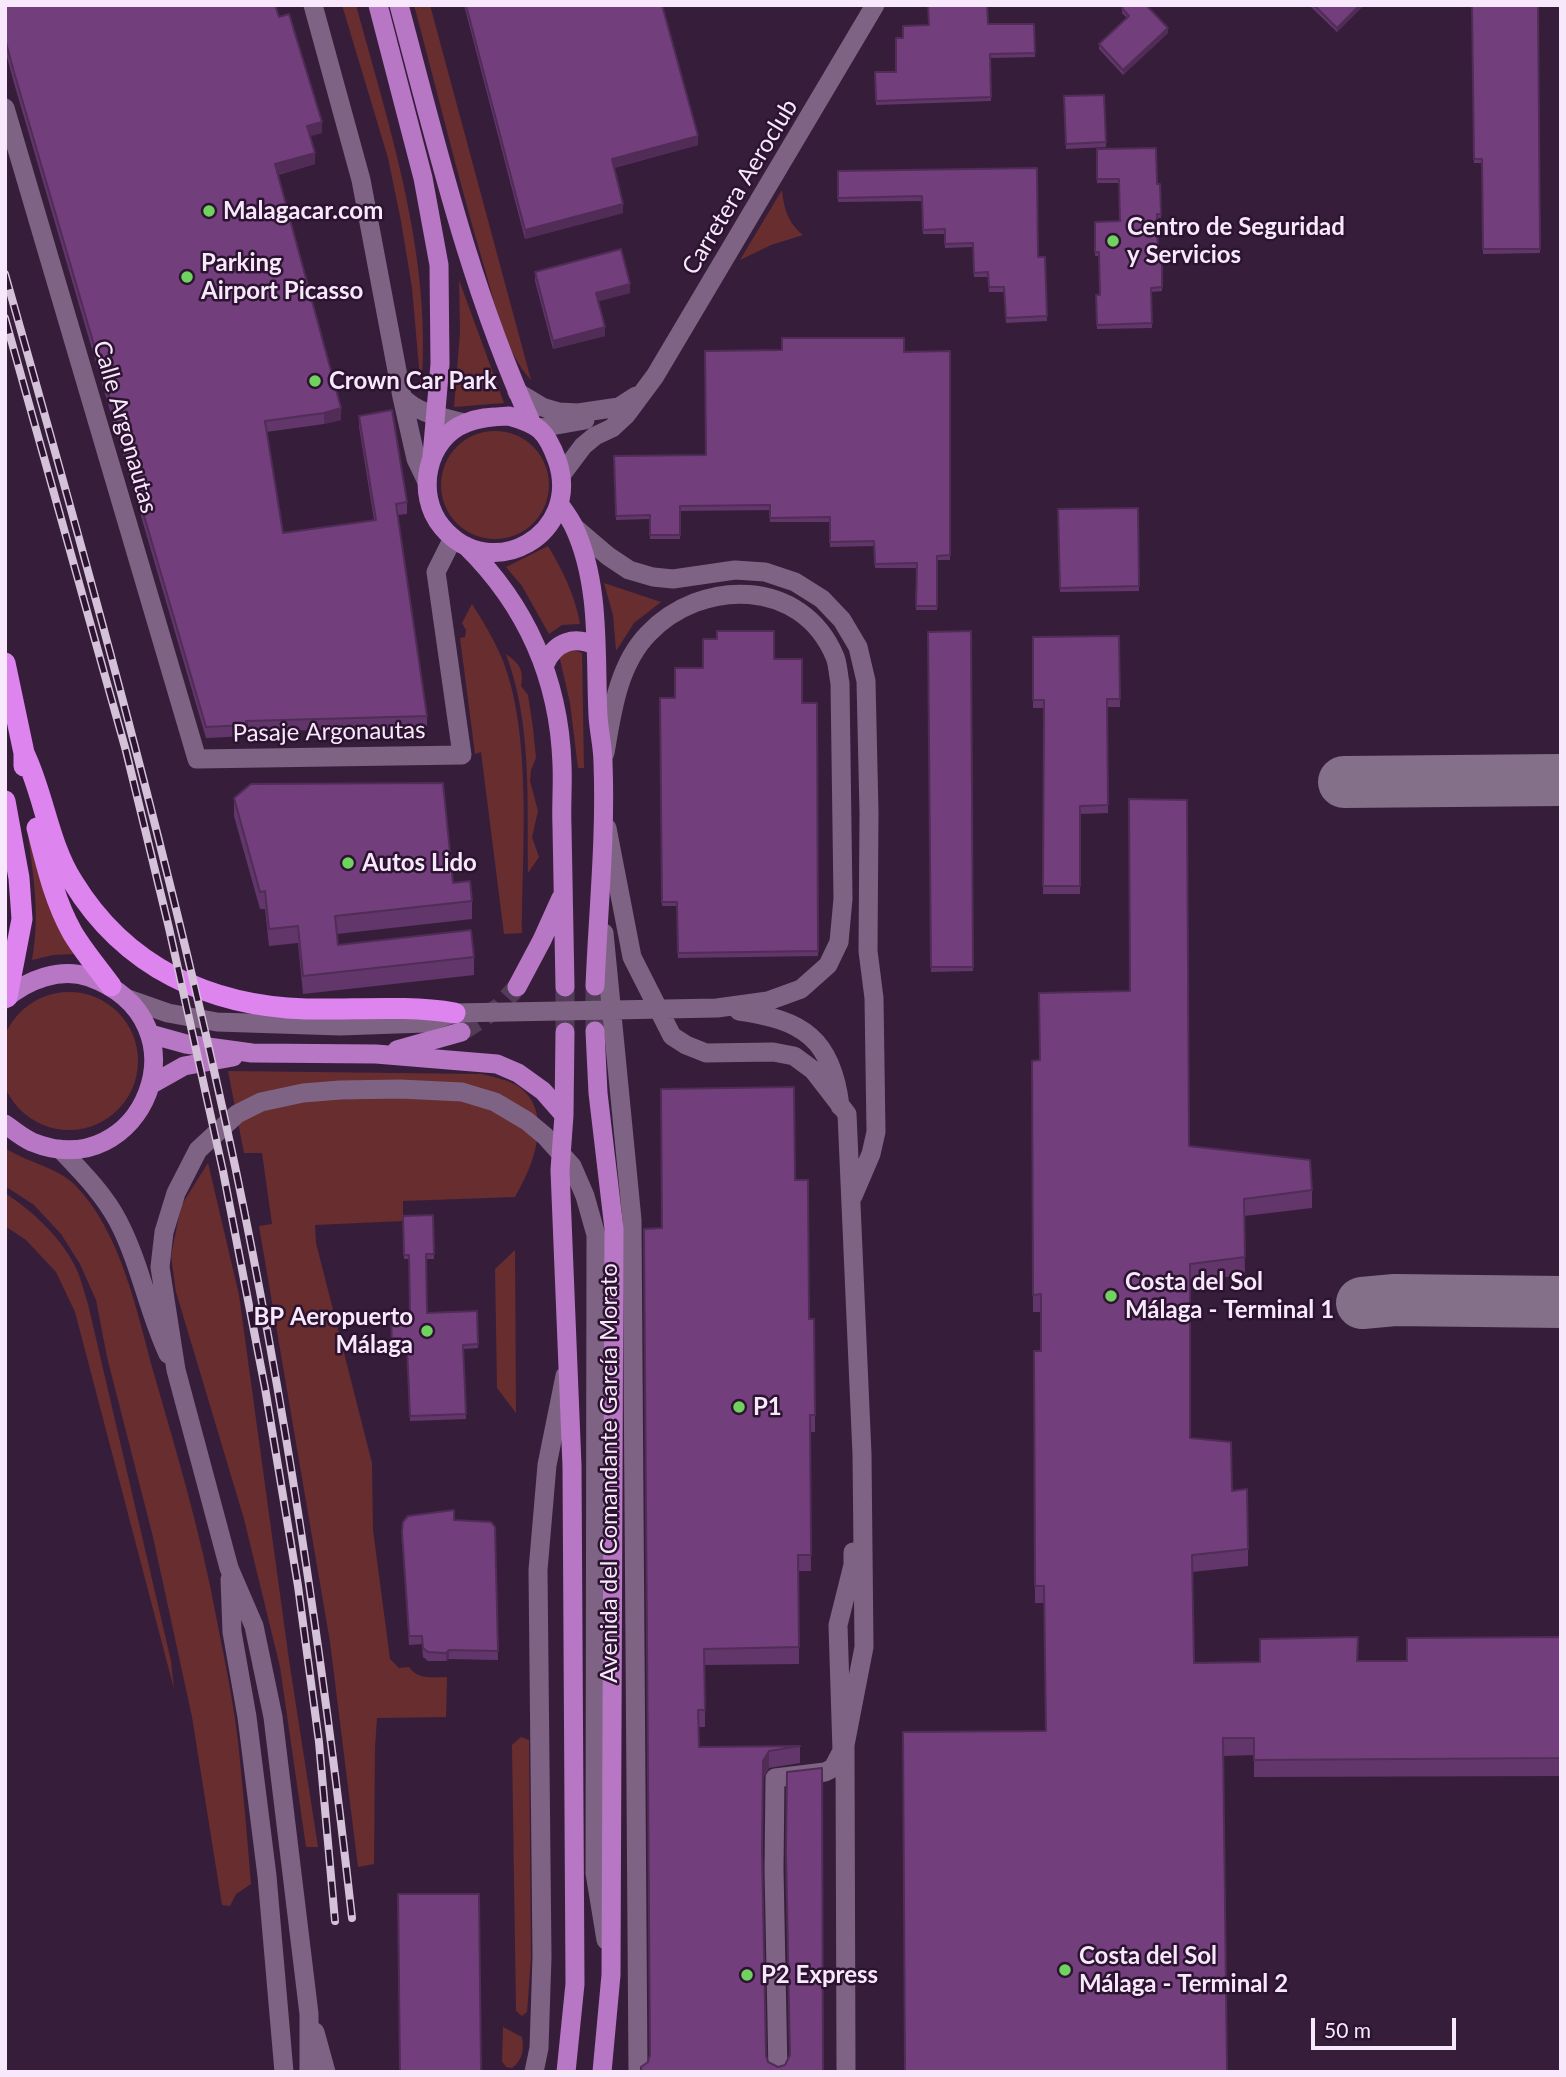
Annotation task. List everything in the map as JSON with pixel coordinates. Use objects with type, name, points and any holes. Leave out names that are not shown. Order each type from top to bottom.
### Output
[{"type":"highway","points":[[5,663],[24,753],[25,776],[46,864],[58,901],[73,933],[111,986]]},
{"type":"highway","points":[[24,753],[34,773],[54,841],[71,881],[116,937],[158,969],[198,990],[270,1007],[423,1008],[458,1023]]},
{"type":"highway","points":[[5,801],[19,878],[22,919],[6,998]]},
{"type":"main road","points":[[378,5],[423,178],[439,265],[440,363],[432,456],[426,482],[432,511],[441,526],[491,570],[509,594],[529,628],[545,664],[557,714],[562,763],[565,987]]},
{"type":"main road","points":[[399,5],[473,274],[496,342],[517,392],[535,425],[553,449],[562,474],[560,505],[546,530],[534,541],[515,550],[490,552],[459,542]]},
{"type":"main road","points":[[432,456],[450,433],[465,423],[487,416],[509,416],[535,425]]},
{"type":"main road","name":"Avenida del Comandante García Morato","points":[[560,505],[574,527],[592,593],[596,646],[603,810],[595,986]]},
{"type":"main road","points":[[545,664],[550,653],[563,643],[586,641],[596,646]]},
{"type":"main road","points":[[517,987],[563,894]]},
{"type":"main road","points":[[6,998],[30,981],[57,974],[85,975],[111,986],[128,999],[141,1015],[150,1034],[160,1079]]},
{"type":"main road","points":[[376,1054],[436,1041],[458,1023]]},
{"type":"main road","name":"Avenida del Comandante García Morato","points":[[595,1031],[598,1093],[614,1228],[611,1975],[602,2072]]},
{"type":"main road","name":"Avenida del Comandante García Morato","points":[[565,1032],[560,1170],[572,1466],[575,1983],[566,2072]]},
{"type":"main road","points":[[150,1034],[176,1041],[252,1053],[376,1054],[497,1064],[518,1073],[544,1091],[564,1115]]},
{"type":"main road","points":[[5,1124],[31,1142],[60,1149],[85,1148],[108,1139],[127,1125],[160,1079],[184,1066],[252,1053]]},
{"type":"street","points":[[313,5],[361,180],[402,397],[416,460],[426,482]]},
{"type":"street","name":"Carretera Aeroclub","points":[[562,474],[583,446],[619,421],[655,376],[875,5]]},
{"type":"street","name":"Calle Argonautas","points":[[5,108],[197,759]]},
{"type":"street","name":"Carretera Aeroclub","points":[[535,425],[584,421],[618,407],[643,391]]},
{"type":"street","name":"Carretera Aeroclub","points":[[517,392],[542,407],[559,412],[578,413],[618,407]]},
{"type":"street","points":[[402,397],[411,407],[465,423]]},
{"type":"street","points":[[574,527],[629,570],[653,577],[673,579],[735,570],[765,572],[795,582],[822,599],[842,620],[858,648],[866,681],[868,951],[874,998],[876,1132],[871,1154],[849,1206]]},
{"type":"street","name":"Pasaje Argonautas","points":[[197,759],[462,755],[436,572],[459,542]]},
{"type":"street","points":[[128,999],[168,1013],[217,1022],[340,1026],[458,1023],[717,1008],[768,1001],[801,989],[828,965],[839,942],[844,899],[840,683],[835,657],[807,617],[785,604],[763,596],[745,594],[720,595],[693,603],[669,615],[646,635],[631,657],[616,693],[603,761]]},
{"type":"street","points":[[603,810],[632,957],[672,1036],[706,1053],[773,1052],[794,1056],[813,1070],[847,1114],[862,1454],[864,1647],[845,1745],[846,2072]]},
{"type":"street","name":"Avenida del Comandante García Morato","points":[[599,875],[632,1220],[638,2072]]},
{"type":"street","points":[[717,1008],[783,1020],[803,1030],[819,1045],[831,1064],[837,1084],[849,1206],[853,1564],[838,1625],[842,1751],[833,1768],[825,1772],[775,1778],[778,2072]]},
{"type":"street","name":"Avenida del Comandante García Morato","points":[[176,1370],[160,1267],[164,1232],[176,1193],[198,1150],[237,1114],[261,1102],[303,1093],[400,1089],[462,1093],[495,1102],[527,1121],[545,1136],[572,1166],[596,1235],[595,1872],[611,1975]]},
{"type":"street","points":[[60,1149],[93,1185],[117,1219],[135,1259],[154,1325],[176,1370],[229,1568],[254,1626],[273,1717],[309,2014],[309,2072]]},
{"type":"street","name":"Avenida del Comandante García Morato","points":[[534,2072],[539,2048],[542,1957],[538,1570],[547,1465],[567,1366]]},
{"type":"street","points":[[229,1568],[232,1632],[247,1717],[265,1863],[284,2072]]},
{"type":"street","points":[[309,2014],[326,2072]]},
{"type":"shaded area","points":[[342,5],[356,5],[406,195],[421,292],[421,390],[412,288],[401,221],[388,158]]},
{"type":"shaded area","points":[[414,5],[430,5],[531,380],[513,354],[496,309]]},
{"type":"shaded area","points":[[782,190],[788,215],[803,235],[771,245],[740,260]]},
{"type":"shaded area","points":[[459,280],[504,403],[454,407],[460,333]]},
{"type":"shaded area","points":[[495,431],[516,435],[533,447],[545,464],[549,485],[545,506],[533,523],[516,535],[495,539],[474,535],[457,523],[445,506],[441,485],[445,464],[457,447],[474,435]]},
{"type":"shaded area","points":[[548,546],[568,584],[580,624],[562,625],[549,634],[522,586],[506,567]]},
{"type":"shaded area","points":[[604,583],[661,602],[634,623],[616,651],[613,615]]},
{"type":"shaded area","points":[[472,604],[501,656],[518,720],[524,792],[522,933],[504,934],[481,752],[475,754],[460,638],[465,637],[466,630],[462,623]]},
{"type":"shaded area","points":[[571,649],[582,653],[584,768],[578,768],[570,703],[559,655]]},
{"type":"shaded area","points":[[506,654],[521,671],[521,686],[528,695],[533,728],[536,758],[530,781],[538,811],[532,837],[539,857],[528,873],[524,735],[520,707]]},
{"type":"shaded area","points":[[28,836],[75,954],[32,960],[36,913]]},
{"type":"shaded area","points":[[69,992],[95,997],[118,1012],[133,1035],[138,1061],[133,1087],[118,1110],[95,1125],[69,1130],[43,1125],[20,1110],[5,1087],[0,1061],[5,1035],[20,1012],[43,997]]},
{"type":"shaded area","points":[[228,1071],[482,1074],[518,1086],[529,1097],[536,1110],[538,1125],[534,1156],[515,1197],[403,1201],[403,1221],[315,1225],[316,1243],[372,1463],[373,1530],[390,1659],[399,1668],[409,1667],[421,1676],[447,1677],[446,1717],[377,1718],[374,1864],[358,1867],[330,1642],[259,1226],[272,1224],[262,1153],[244,1153]]},
{"type":"shaded area","points":[[5,1148],[59,1173],[75,1185],[91,1204],[116,1249],[134,1299],[196,1524],[234,1710],[251,1884],[236,1894],[230,1906],[222,1905],[192,1717],[153,1537],[107,1357],[96,1300],[80,1264],[61,1234],[34,1205],[5,1186]]},
{"type":"shaded area","points":[[208,1163],[239,1295],[289,1660],[318,1847],[306,1847],[280,1667],[244,1519],[176,1292],[171,1256],[181,1206]]},
{"type":"shaded area","points":[[5,1193],[53,1234],[69,1255],[81,1280],[171,1661],[174,1689],[75,1312],[56,1272],[26,1240],[5,1226]]},
{"type":"shaded area","points":[[515,1250],[516,1413],[497,1388],[495,1269]]},
{"type":"shaded area","points":[[521,1737],[529,1740],[531,1958],[527,2012],[522,2016],[516,2011],[512,1745]]},
{"type":"shaded area","points":[[503,2027],[522,2037],[522,2054],[512,2068],[506,2067],[502,2061]]},
{"type":"building","points":[[5,5],[275,5],[279,17],[289,14],[322,122],[307,126],[315,153],[275,164],[341,408],[265,421],[283,533],[376,520],[359,416],[392,410],[407,502],[396,504],[427,716],[246,721],[247,725],[206,727],[14,72],[5,39]]},
{"type":"building","points":[[466,5],[662,5],[698,136],[612,159],[623,204],[525,230]]},
{"type":"building","points":[[928,5],[987,5],[988,24],[1034,24],[1035,53],[990,54],[991,97],[876,101],[875,72],[896,72],[896,38],[903,38],[903,26],[929,25]]},
{"type":"building","points":[[1125,5],[1146,5],[1168,28],[1123,70],[1099,44],[1129,16],[1122,8]]},
{"type":"building","points":[[1314,5],[1360,5],[1337,28]]},
{"type":"building","points":[[1472,5],[1538,5],[1540,249],[1483,249],[1482,159],[1474,159]]},
{"type":"building","points":[[1104,95],[1106,142],[1066,144],[1064,96]]},
{"type":"building","name":"Centro de Seguridad y Servicios","points":[[1156,148],[1161,214],[1157,214],[1158,257],[1162,257],[1162,287],[1151,288],[1152,323],[1097,325],[1096,295],[1100,295],[1095,222],[1120,221],[1119,179],[1097,179],[1097,149]]},
{"type":"building","points":[[1037,168],[1038,257],[1045,257],[1047,316],[1006,318],[1004,287],[989,287],[988,272],[974,273],[973,243],[945,244],[945,229],[923,230],[922,196],[838,198],[838,171]]},
{"type":"building","points":[[621,249],[630,284],[596,293],[605,327],[553,341],[535,272]]},
{"type":"building","points":[[782,338],[904,338],[904,352],[950,351],[950,555],[937,556],[937,606],[916,606],[917,563],[875,564],[874,541],[830,542],[830,517],[770,518],[770,505],[680,506],[680,535],[650,535],[650,515],[616,516],[614,456],[706,455],[705,351],[782,350]]},
{"type":"building","points":[[1138,508],[1139,586],[1060,588],[1058,509]]},
{"type":"building","points":[[717,631],[774,631],[774,659],[802,659],[802,703],[817,703],[818,951],[678,953],[677,902],[662,902],[660,698],[675,698],[675,668],[703,668],[703,639],[717,639]]},
{"type":"building","points":[[971,631],[973,967],[931,967],[928,632]]},
{"type":"building","points":[[1119,636],[1120,699],[1107,699],[1108,805],[1080,806],[1080,886],[1043,886],[1044,700],[1033,700],[1033,637]]},
{"type":"building","points":[[443,783],[453,883],[470,881],[472,901],[335,916],[338,945],[471,930],[474,957],[303,976],[298,926],[269,929],[265,891],[260,892],[234,798],[251,784]]},
{"type":"building","points":[[1129,799],[1187,800],[1189,1146],[1310,1160],[1312,1190],[1244,1199],[1245,1257],[1190,1264],[1190,1438],[1231,1442],[1232,1491],[1247,1489],[1248,1549],[1192,1555],[1194,1663],[1260,1662],[1260,1639],[1358,1637],[1357,1661],[1407,1661],[1407,1638],[1561,1637],[1561,1758],[1254,1760],[1254,1738],[1223,1738],[1227,2072],[905,2072],[903,1732],[1046,1731],[1044,1586],[1035,1586],[1034,1351],[1041,1351],[1041,1294],[1033,1295],[1032,1061],[1040,1060],[1039,993],[1130,991]]},
{"type":"building","points":[[794,1087],[795,1180],[808,1180],[809,1319],[814,1319],[815,1415],[810,1415],[811,1555],[798,1555],[799,1647],[704,1649],[705,1710],[698,1710],[699,1747],[800,1746],[769,1751],[763,1761],[766,2056],[768,2062],[778,2067],[785,2065],[790,2055],[787,1772],[822,1768],[823,2072],[641,2072],[641,2067],[648,2062],[650,2055],[644,1229],[662,1228],[661,1089]]},
{"type":"building","points":[[433,1215],[434,1254],[426,1254],[427,1313],[477,1311],[478,1344],[463,1345],[466,1414],[410,1416],[407,1348],[392,1348],[391,1314],[410,1313],[409,1255],[404,1255],[403,1216]]},
{"type":"building","points":[[454,1510],[454,1520],[491,1522],[495,1527],[498,1651],[428,1652],[423,1648],[422,1636],[409,1636],[403,1522],[408,1516]]},
{"type":"building","points":[[398,1894],[479,1894],[481,2072],[400,2072]]},
{"type":"taxiway","points":[[1344,782],[1561,780]]},
{"type":"taxiway","points":[[1362,1303],[1395,1300],[1561,1302]]},
{"type":"tunnel","points":[[595,986],[595,1031]]},
{"type":"tunnel","points":[[461,1032],[498,1008],[517,987]]},
{"type":"tunnel","points":[[565,987],[565,1032]]},
{"type":"railway","points":[[5,274],[98,607],[156,830],[235,1166],[271,1353],[302,1540],[352,1918]]},
{"type":"railway","points":[[5,318],[126,751],[223,1171],[265,1388],[298,1586],[319,1742],[335,1921]]},
{"type":"place","name":"Malagacar.com","points":[[209,211]]},
{"type":"place","name":"Centro de Seguridad y Servicios","points":[[1113,241]]},
{"type":"place","name":"Parking Airport Picasso","points":[[187,277]]},
{"type":"place","name":"Crown Car Park","points":[[315,381]]},
{"type":"place","name":"Autos Lido","points":[[348,863]]},
{"type":"place","name":"Costa del Sol Málaga - Terminal 1","points":[[1111,1296]]},
{"type":"place","name":"BP Aeropuerto Málaga","points":[[427,1331]]},
{"type":"place","name":"P1","points":[[739,1407]]},
{"type":"place","name":"Costa del Sol Málaga - Terminal 2","points":[[1065,1970]]},
{"type":"place","name":"P2 Express","points":[[747,1975]]}]
